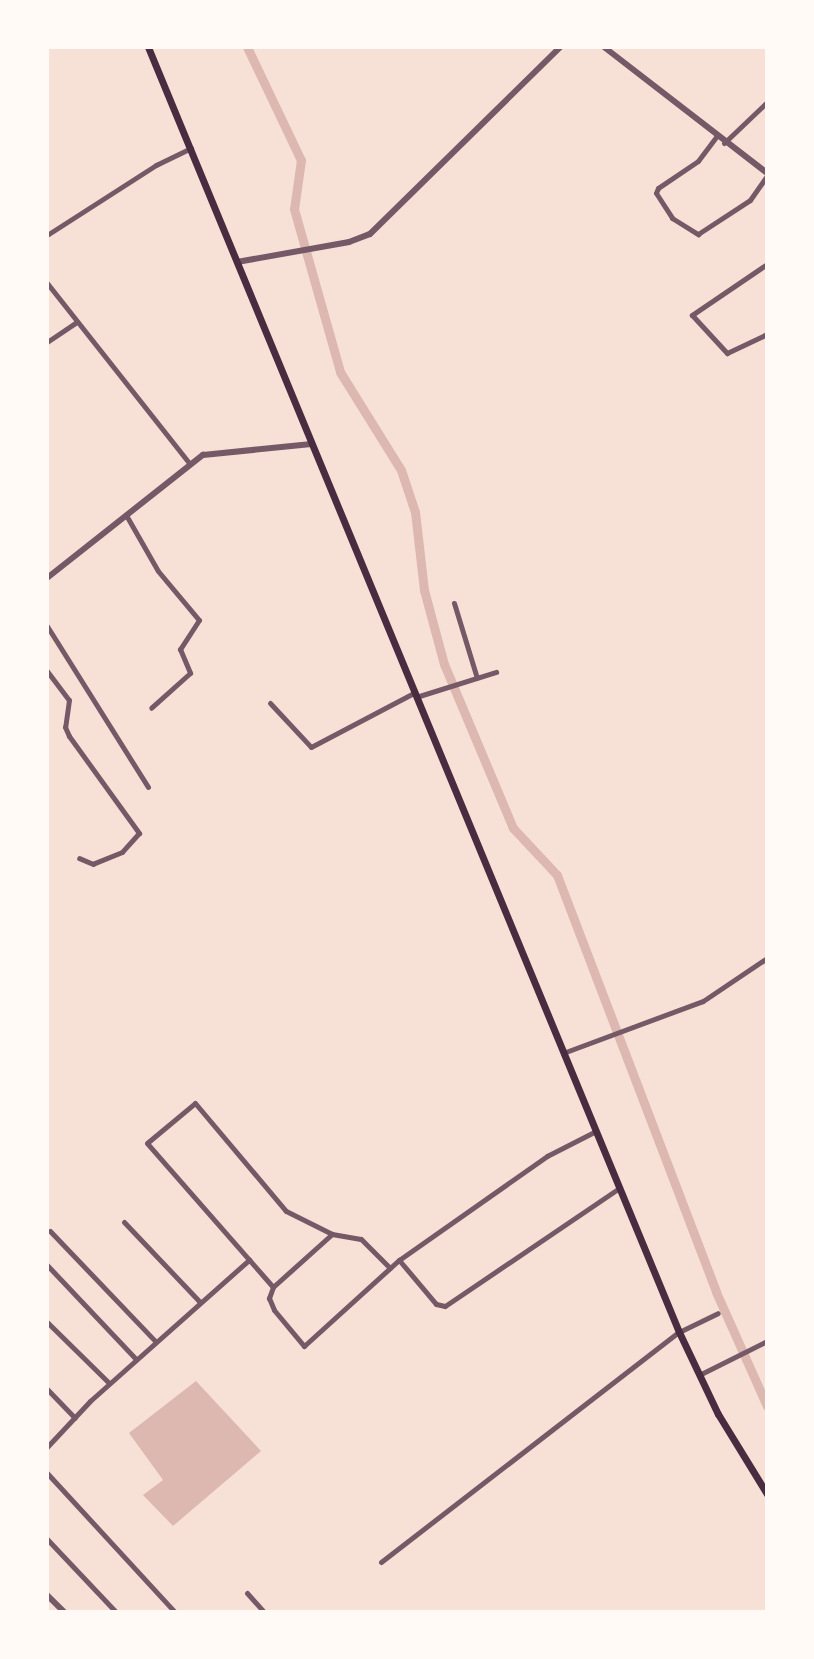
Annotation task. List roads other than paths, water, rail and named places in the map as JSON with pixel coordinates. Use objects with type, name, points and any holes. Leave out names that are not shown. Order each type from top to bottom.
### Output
[{"type":"main road","points":[[148,47],[679,1332],[699,1375],[767,1494]]},
{"type":"street","points":[[237,262],[349,242],[384,223],[560,47]]},
{"type":"street","points":[[604,47],[767,175],[750,200],[698,234],[672,218],[656,193],[658,188],[698,162],[716,136]]},
{"type":"street","points":[[724,143],[767,102]]},
{"type":"street","points":[[47,235],[156,164],[191,148]]},
{"type":"street","points":[[767,264],[692,314],[727,353],[767,334]]},
{"type":"street","points":[[47,283],[190,463]]},
{"type":"street","points":[[47,342],[77,322]]},
{"type":"street","points":[[47,578],[190,463],[215,451],[311,444]]},
{"type":"street","points":[[126,515],[158,571],[199,620],[180,649],[190,673],[151,708]]},
{"type":"street","points":[[454,603],[477,678]]},
{"type":"street","points":[[47,626],[148,787]]},
{"type":"street","points":[[47,671],[69,700],[65,727],[69,736],[139,833],[122,852],[93,864],[79,858]]},
{"type":"street","points":[[270,703],[311,747],[415,695],[496,672]]},
{"type":"street","points":[[564,1053],[703,1001],[767,958]]},
{"type":"street","points":[[274,1287],[147,1143],[195,1103],[286,1211],[332,1234],[361,1239],[390,1268]]},
{"type":"street","points":[[332,1234],[274,1287],[270,1304],[304,1346],[398,1260],[547,1156],[596,1131]]},
{"type":"street","points":[[398,1260],[436,1304],[445,1306],[619,1188]]},
{"type":"street","points":[[124,1222],[200,1302]]},
{"type":"street","points":[[50,1231],[155,1341]]},
{"type":"street","points":[[47,1447],[109,1383],[249,1260]]},
{"type":"street","points":[[47,1265],[136,1359]]},
{"type":"street","points":[[381,1562],[679,1332],[718,1312]]},
{"type":"street","points":[[47,1322],[109,1383]]},
{"type":"street","points":[[699,1375],[767,1341]]},
{"type":"street","points":[[47,1389],[75,1418]]},
{"type":"street","points":[[47,1473],[173,1611]]},
{"type":"street","points":[[47,1539],[116,1612]]},
{"type":"street","points":[[247,1593],[264,1612]]},
{"type":"street","points":[[47,1595],[64,1612]]},
{"type":"waterway","points":[[247,47],[301,160],[294,209],[340,372],[401,470],[415,512],[424,590],[444,664],[513,828],[557,875],[716,1292],[767,1406]]}]
